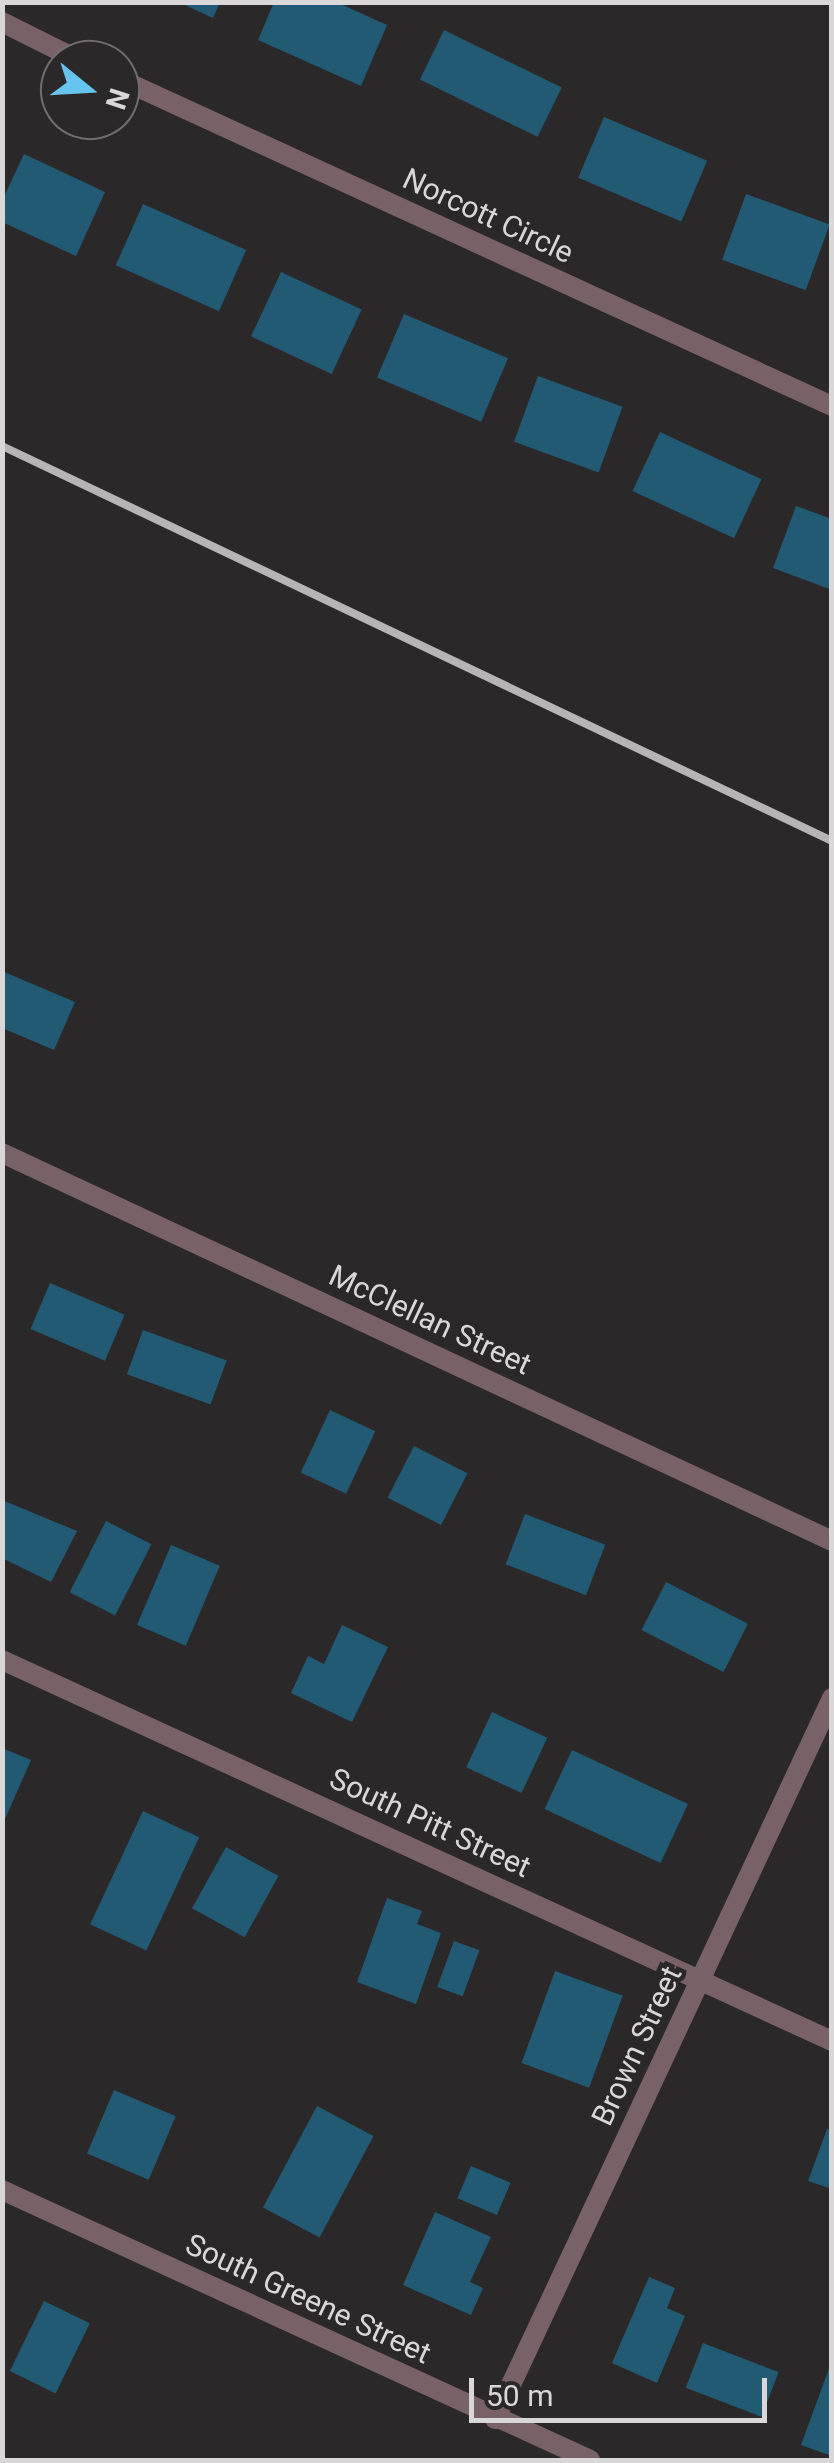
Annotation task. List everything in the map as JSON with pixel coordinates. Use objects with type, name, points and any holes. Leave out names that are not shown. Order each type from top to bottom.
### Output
[{"type":"street","points":[[2,22],[40,41]]},
{"type":"street","name":"Norcott Circle","points":[[140,88],[832,406]]},
{"type":"street","name":"McClellan Street","points":[[2,1153],[832,1541]]},
{"type":"street","name":"South Pitt Street","points":[[2,1660],[832,2041]]},
{"type":"street","name":"Brown Street","points":[[495,2419],[832,1698]]},
{"type":"street","name":"South Greene Street","points":[[2,2190],[590,2460]]},
{"type":"building","points":[[178,2],[220,2],[213,18]]},
{"type":"building","points":[[274,2],[336,2],[387,25],[361,86],[258,40]]},
{"type":"building","points":[[444,30],[562,87],[538,137],[420,79]]},
{"type":"building","points":[[604,117],[707,161],[681,222],[578,178]]},
{"type":"building","points":[[24,154],[105,192],[76,256],[2,222],[2,201]]},
{"type":"building","points":[[746,194],[830,224],[806,290],[722,260]]},
{"type":"building","points":[[143,204],[246,250],[219,311],[116,265]]},
{"type":"building","points":[[281,272],[362,310],[332,374],[251,336]]},
{"type":"building","points":[[404,314],[508,358],[481,422],[377,378]]},
{"type":"building","points":[[538,376],[623,407],[599,473],[514,442]]},
{"type":"building","points":[[660,432],[762,479],[734,538],[633,491]]},
{"type":"building","points":[[796,506],[832,519],[832,590],[773,568]]},
{"type":"building","points":[[2,971],[75,1002],[54,1050],[2,1028]]},
{"type":"building","points":[[50,1283],[125,1315],[105,1361],[30,1329]]},
{"type":"building","points":[[143,1330],[227,1360],[211,1405],[127,1374]]},
{"type":"building","points":[[330,1410],[375,1431],[346,1494],[301,1473]]},
{"type":"building","points":[[414,1446],[467,1473],[441,1525],[388,1498]]},
{"type":"building","points":[[2,1500],[77,1531],[51,1582],[2,1558]]},
{"type":"building","points":[[525,1514],[605,1545],[586,1595],[506,1564]]},
{"type":"building","points":[[106,1521],[151,1544],[115,1615],[70,1592]]},
{"type":"building","points":[[171,1545],[220,1566],[186,1646],[137,1625]]},
{"type":"building","points":[[666,1582],[748,1624],[723,1672],[641,1630]]},
{"type":"building","points":[[342,1625],[388,1647],[352,1722],[291,1693],[308,1656],[324,1664]]},
{"type":"building","points":[[492,1712],[547,1738],[522,1793],[466,1767]]},
{"type":"building","points":[[2,1748],[31,1760],[2,1826]]},
{"type":"building","points":[[572,1750],[688,1804],[661,1863],[545,1809]]},
{"type":"building","points":[[143,1811],[199,1837],[146,1950],[90,1924]]},
{"type":"building","points":[[226,1847],[278,1876],[245,1937],[192,1908]]},
{"type":"building","points":[[387,1898],[422,1911],[417,1924],[441,1933],[416,2004],[357,1982]]},
{"type":"building","points":[[454,1941],[479,1950],[463,1996],[437,1987]]},
{"type":"building","points":[[555,1971],[623,1996],[589,2088],[521,2063]]},
{"type":"building","points":[[114,2090],[176,2116],[149,2180],[87,2154]]},
{"type":"building","points":[[317,2106],[374,2136],[320,2238],[263,2208]]},
{"type":"building","points":[[827,2129],[832,2130],[832,2189],[808,2181]]},
{"type":"building","points":[[471,2166],[511,2183],[497,2215],[457,2198]]},
{"type":"building","points":[[435,2212],[491,2237],[470,2282],[483,2288],[471,2315],[403,2285]]},
{"type":"building","points":[[649,2277],[675,2288],[667,2308],[685,2316],[657,2383],[612,2363]]},
{"type":"building","points":[[44,2301],[90,2323],[56,2393],[10,2371]]},
{"type":"building","points":[[703,2343],[779,2372],[761,2417],[686,2388]]},
{"type":"building","points":[[832,2363],[832,2456],[801,2445]]},
{"type":"railway","points":[[2,446],[832,841]]}]
